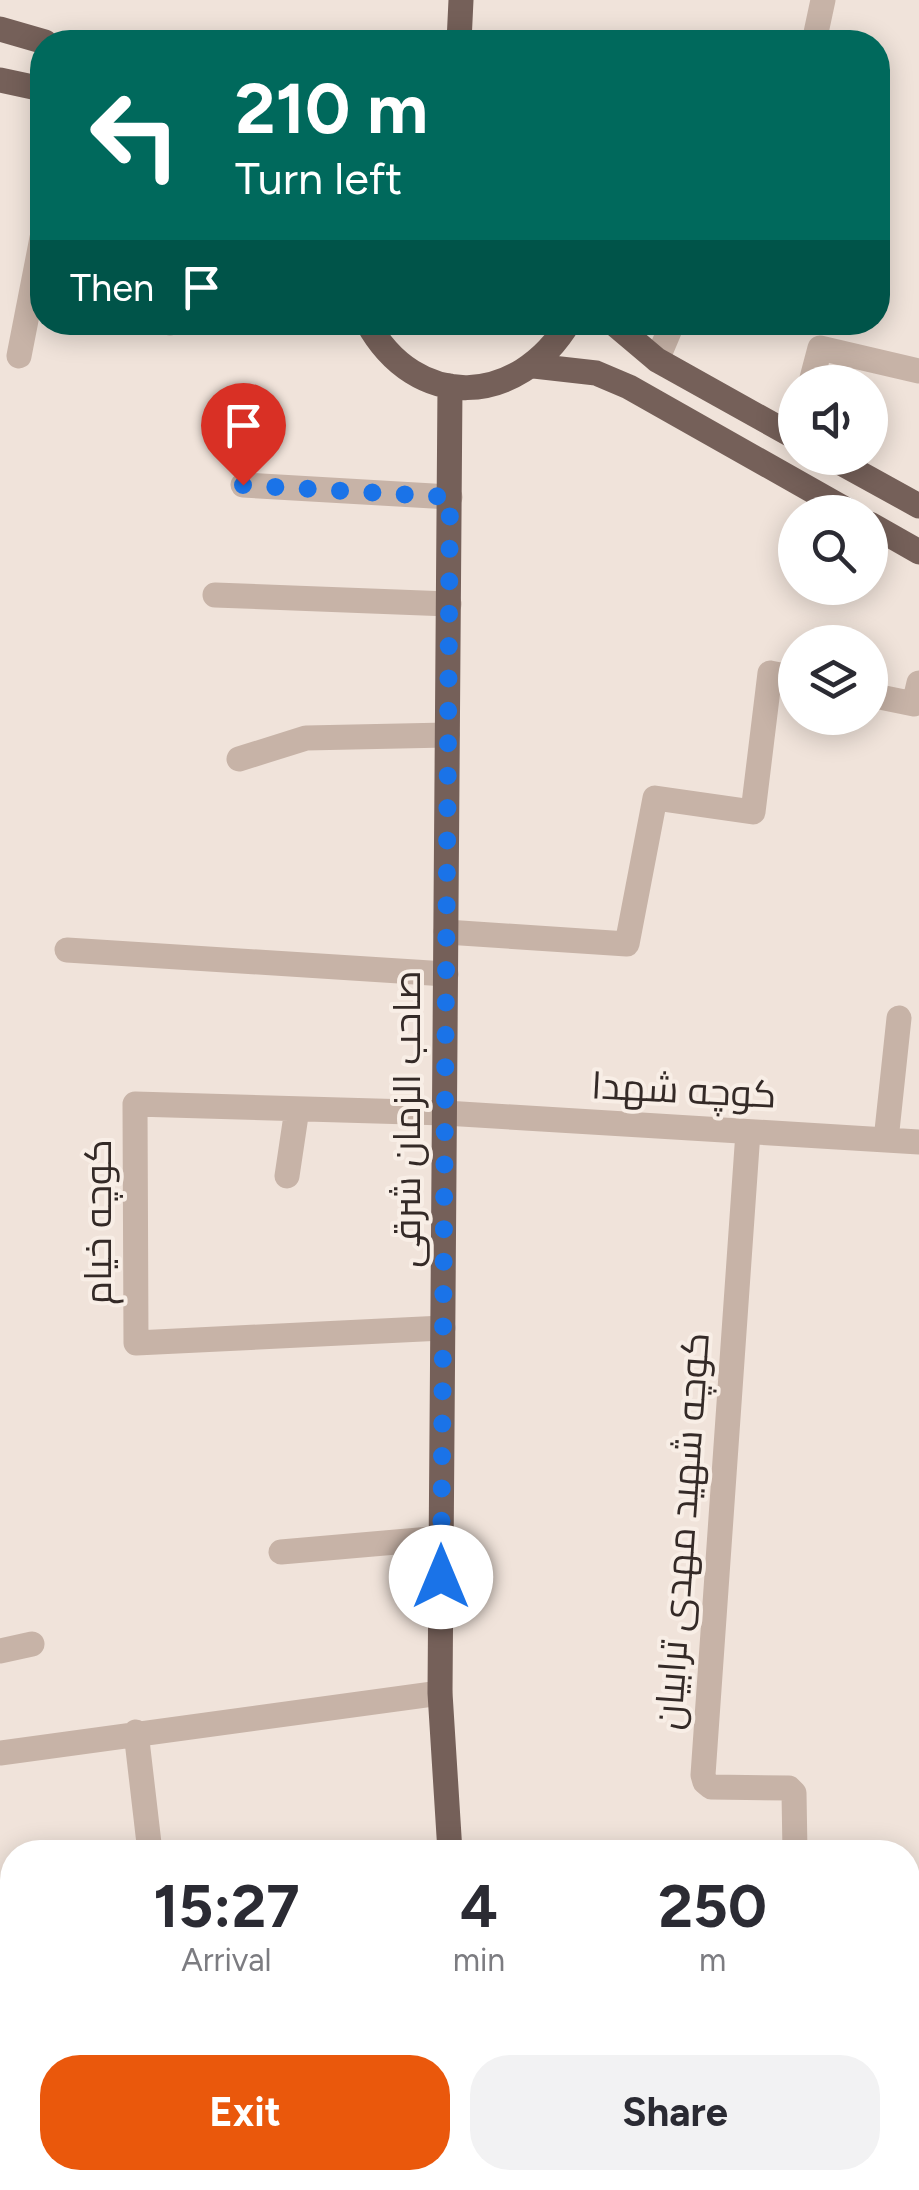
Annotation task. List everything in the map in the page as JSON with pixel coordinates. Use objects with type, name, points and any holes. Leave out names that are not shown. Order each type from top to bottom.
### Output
[{"type":"main road","points":[[460,30],[461,0]]},
{"type":"main road","points":[[0,29],[30,38]]},
{"type":"main road","points":[[0,80],[30,86]]},
{"type":"main road","points":[[374,335],[398,363],[422,378],[450,386],[480,387],[508,380],[534,366],[561,335]]},
{"type":"main road","points":[[627,335],[657,360],[778,428]]},
{"type":"main road","points":[[534,366],[596,373],[629,386],[820,495]]},
{"type":"main road","name":"صاحب الزمان شرقی","points":[[449,1840],[440,1694],[450,386]]},
{"type":"main road","points":[[863,475],[919,506]]},
{"type":"main road","points":[[888,534],[919,552]]},
{"type":"street","points":[[817,30],[823,0]]},
{"type":"street","points":[[20,356],[30,320]]},
{"type":"street","points":[[657,360],[668,335]]},
{"type":"street","points":[[816,365],[820,348],[919,371]]},
{"type":"street","points":[[243,485],[450,497]]},
{"type":"street","points":[[215,594],[449,604]]},
{"type":"street","points":[[446,932],[627,944],[655,798],[753,812],[770,672],[778,674]]},
{"type":"street","points":[[888,699],[914,704],[919,682]]},
{"type":"street","points":[[239,758],[306,738],[448,735]]},
{"type":"street","points":[[67,950],[446,974]]},
{"type":"street","points":[[886,1140],[899,1018]]},
{"type":"street","name":"کوچه خیام","points":[[443,1328],[136,1342],[135,1104],[444,1113]]},
{"type":"street","points":[[287,1176],[297,1109]]},
{"type":"street","name":"کوچه شهدا","points":[[444,1113],[919,1142]]},
{"type":"street","name":"کوچه شهید مهدی ترابیان","points":[[748,1132],[703,1775],[704,1782],[711,1787],[788,1788],[794,1793],[795,1840]]},
{"type":"street","points":[[281,1552],[442,1538]]},
{"type":"street","points":[[0,1650],[32,1644]]},
{"type":"street","points":[[0,1752],[440,1694]]},
{"type":"street","points":[[136,1732],[149,1840]]},
{"type":"route","points":[[243,485],[450,497],[441,1577]]}]
